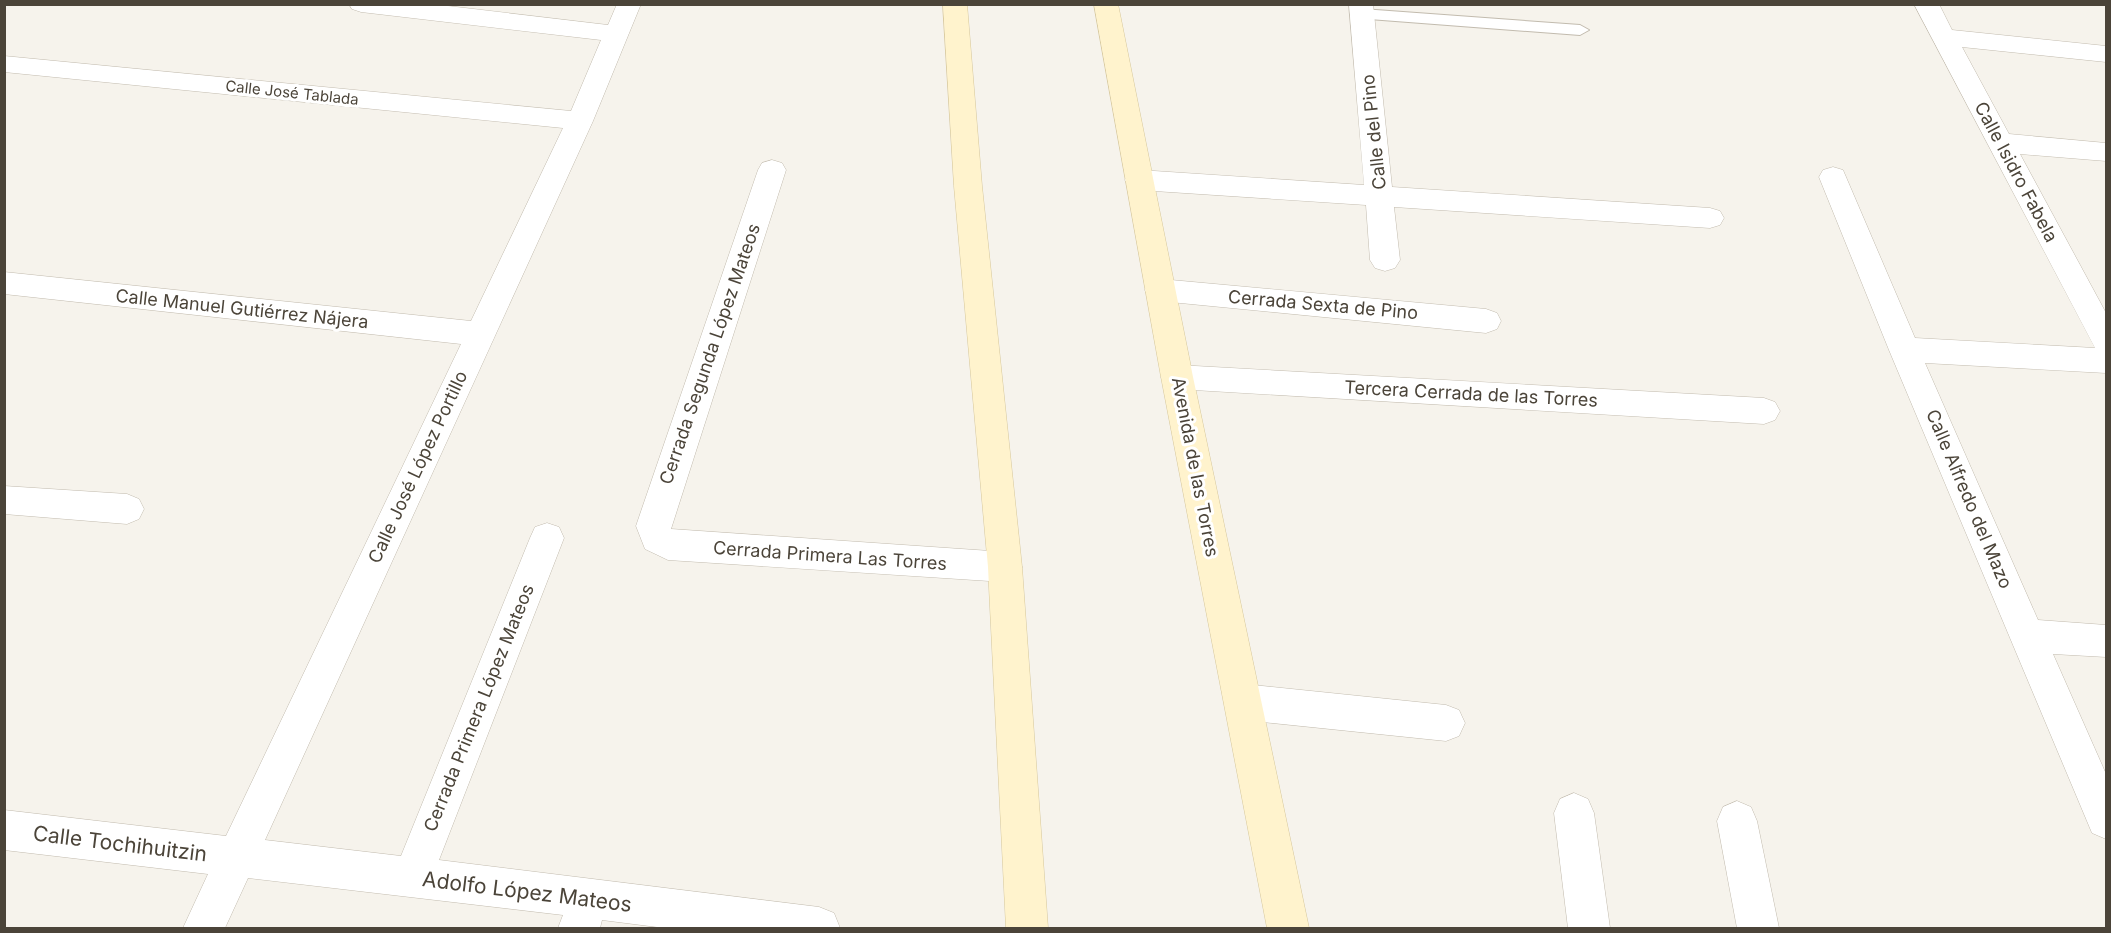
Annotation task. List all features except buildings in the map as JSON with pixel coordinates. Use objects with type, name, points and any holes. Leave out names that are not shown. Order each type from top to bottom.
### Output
[{"type":"main road","points":[[955,4],[968,186],[1005,567],[1027,928]]},
{"type":"main road","name":"Avenida de las Torres","points":[[1106,4],[1160,290],[1288,928]]},
{"type":"street","points":[[361,4],[616,33]]},
{"type":"street","name":"Calle José López Portillo","points":[[204,928],[580,121],[629,4]]},
{"type":"street","name":"Calle Isidro Fabela","points":[[1926,4],[2001,143],[2098,311],[2106,340]]},
{"type":"street","name":"Calle del Pino","points":[[1361,9],[1380,195],[1384,260]]},
{"type":"street","points":[[1944,37],[2106,54]]},
{"type":"street","name":"Calle José Tablada","points":[[4,64],[580,121]]},
{"type":"street","points":[[2001,143],[2106,152]]},
{"type":"street","name":"Cerrada Segunda López Mateos","points":[[657,538],[653,526],[772,170]]},
{"type":"street","name":"Calle Alfredo del Mazo","points":[[1833,177],[1904,350],[2106,819]]},
{"type":"street","points":[[1139,180],[1710,218]]},
{"type":"street","name":"Calle Manuel Gutiérrez Nájera","points":[[4,283],[480,334]]},
{"type":"street","name":"Cerrada Sexta de Pino","points":[[1160,290],[1486,321]]},
{"type":"street","points":[[1904,350],[2106,362]]},
{"type":"street","name":"Tercera Cerrada de las Torres","points":[[1177,376],[1764,411]]},
{"type":"street","points":[[4,500],[127,509]]},
{"type":"street","name":"Cerrada Primera López Mateos","points":[[412,878],[547,538]]},
{"type":"street","name":"Cerrada Primera Las Torres","points":[[657,538],[668,545],[1005,567]]},
{"type":"street","points":[[2029,636],[2106,641]]},
{"type":"street","points":[[1243,702],[1446,723]]},
{"type":"street","points":[[1574,813],[1589,928]]},
{"type":"street","points":[[1737,820],[1758,928]]},
{"type":"street","name":"Calle Tochihuitzin","points":[[4,830],[235,859]]},
{"type":"street","name":"Adolfo López Mateos","points":[[235,859],[412,878],[584,914],[819,928]]},
{"type":"lane","points":[[1361,9],[1580,30]]}]
